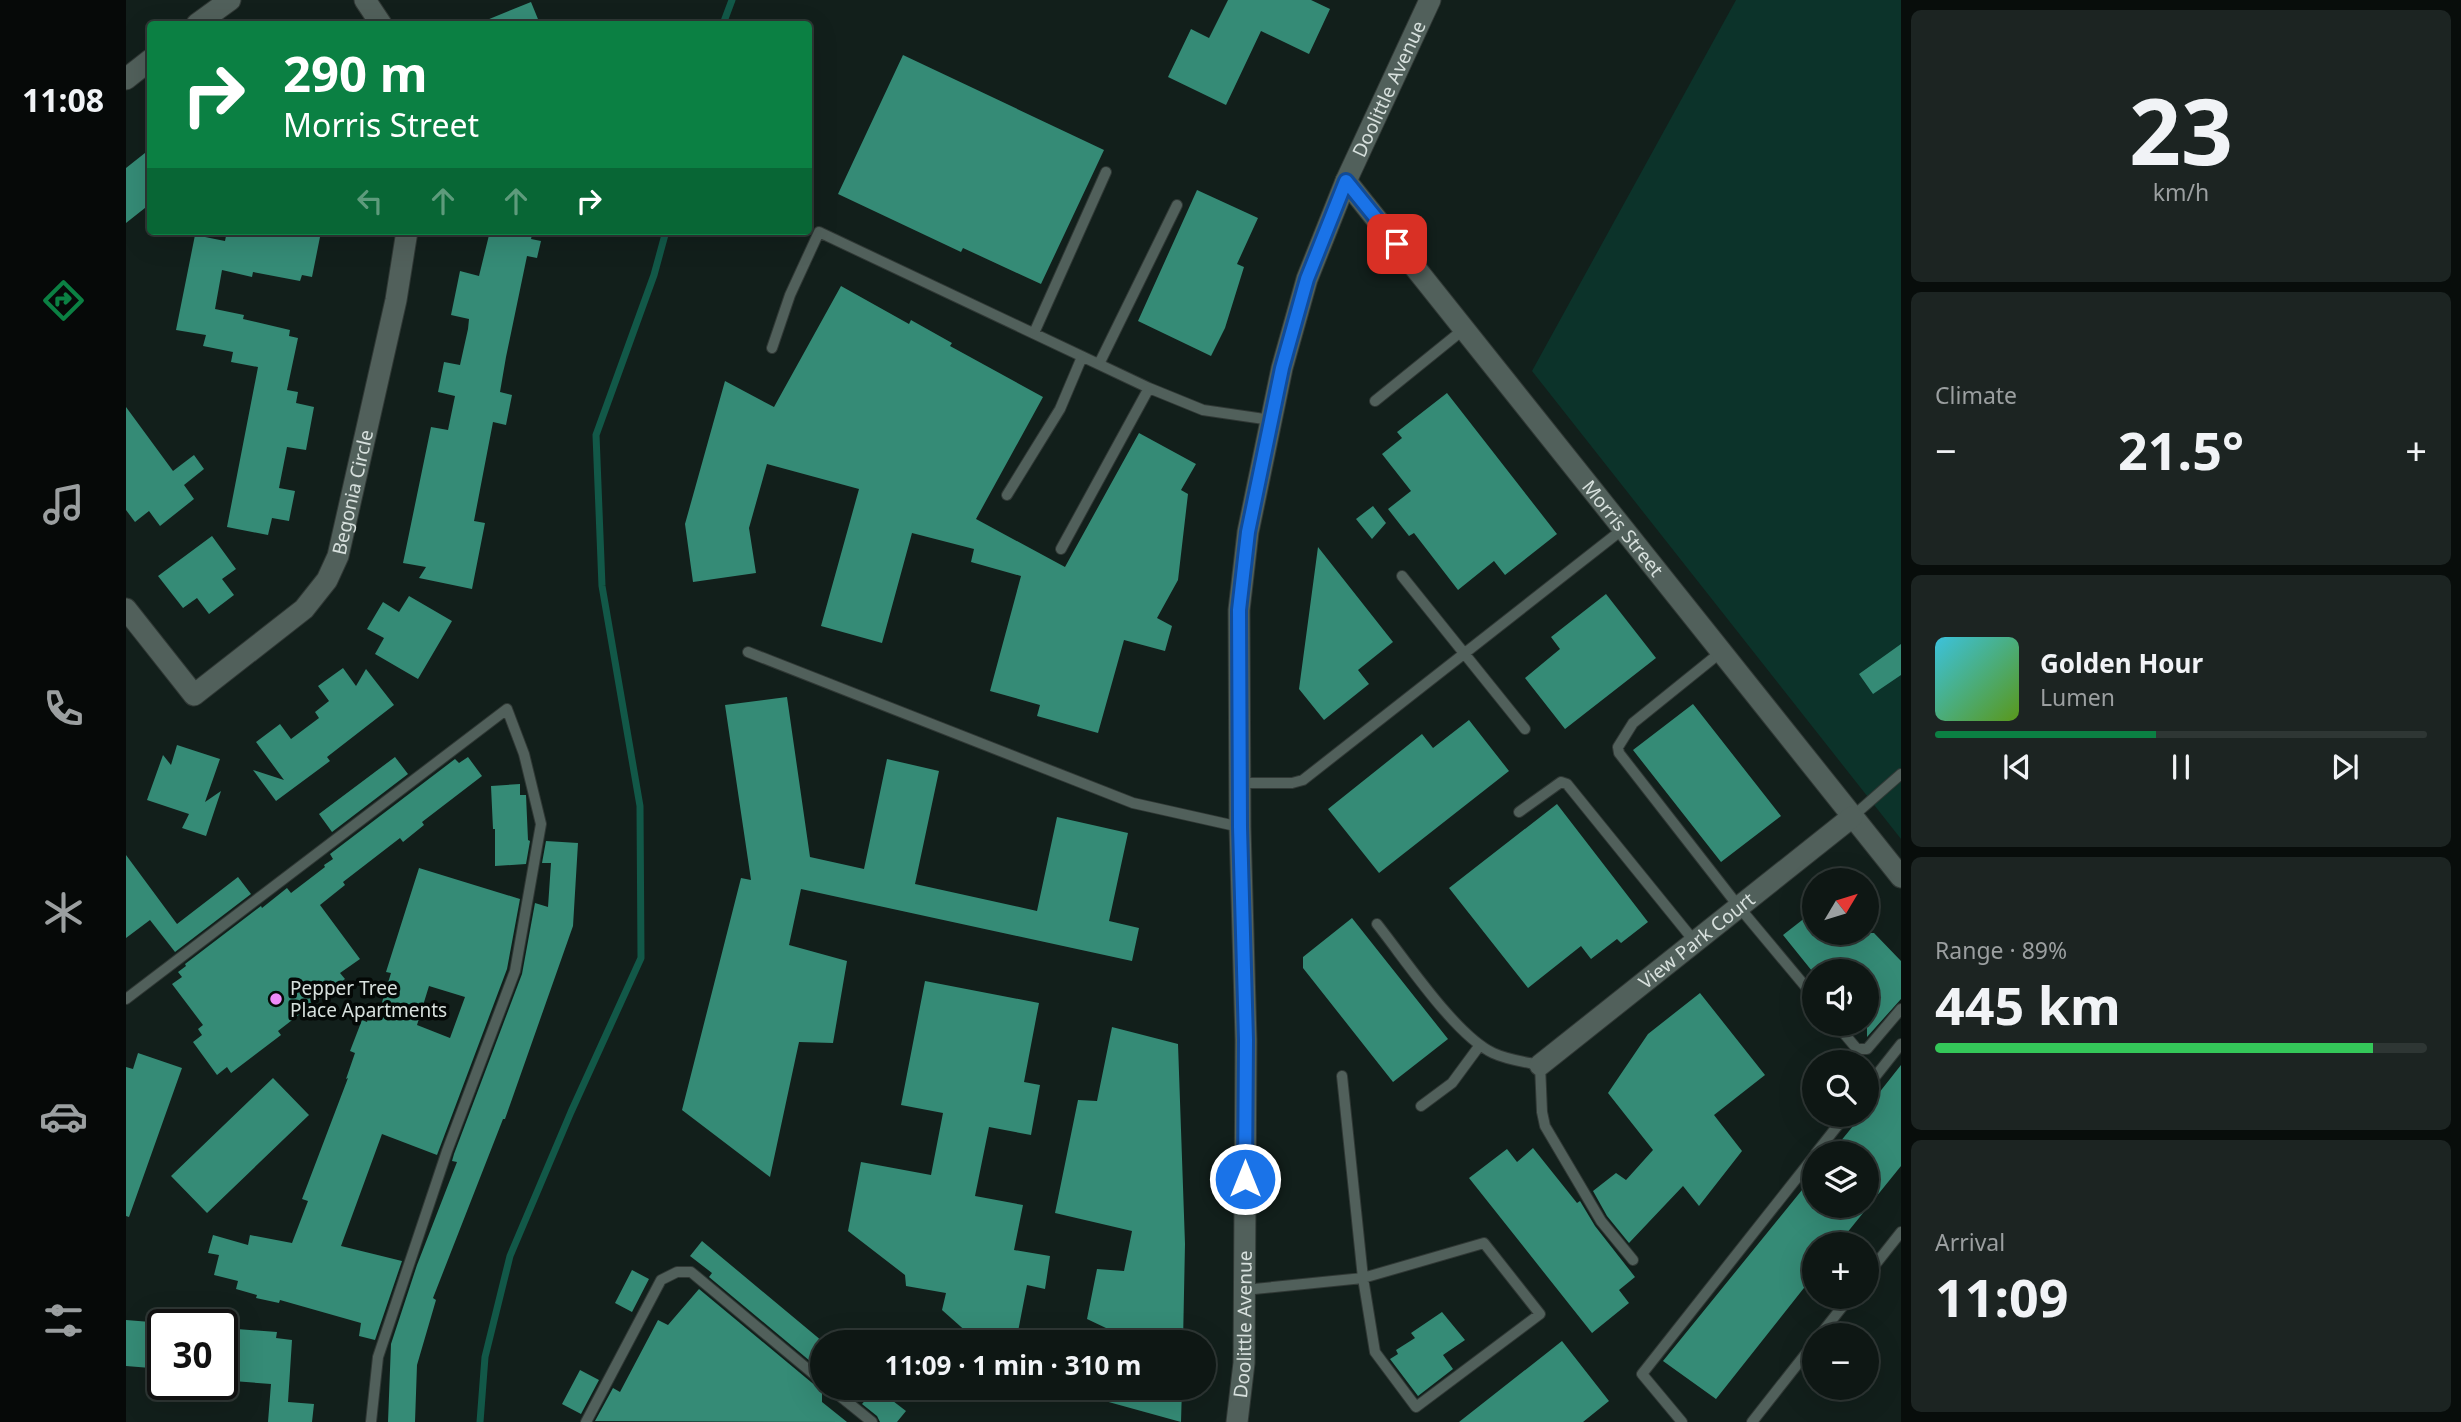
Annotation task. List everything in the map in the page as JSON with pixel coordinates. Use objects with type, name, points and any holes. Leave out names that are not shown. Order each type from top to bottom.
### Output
[{"type":"street","points":[[201,21],[230,0]]},
{"type":"street","points":[[365,0],[379,21]]},
{"type":"street","name":"Doolittle Avenue","points":[[1237,1422],[1244,1363],[1246,1040],[1240,827],[1239,610],[1248,532],[1282,368],[1307,279],[1346,181],[1430,0]]},
{"type":"street","points":[[126,79],[147,62]]},
{"type":"street","name":"Morris Street","points":[[1346,181],[1901,875]]},
{"type":"street","name":"Begonia Circle","points":[[126,609],[194,695],[304,608],[327,580],[341,542],[396,300],[406,235]]},
{"type":"street","name":"View Park Court","points":[[1540,1065],[1852,817]]},
{"type":"lane","points":[[1034,333],[1106,172]]},
{"type":"lane","points":[[1099,364],[1177,205]]},
{"type":"lane","points":[[772,348],[790,295],[819,232],[1149,388],[1203,410],[1271,421]]},
{"type":"lane","points":[[1375,401],[1464,329]]},
{"type":"lane","points":[[1007,495],[1060,409],[1082,357]]},
{"type":"lane","points":[[1060,549],[1149,388]]},
{"type":"lane","points":[[1241,783],[1292,783],[1303,779],[1623,529]]},
{"type":"lane","points":[[1402,576],[1525,729]]},
{"type":"lane","points":[[748,652],[1133,803],[1240,827]]},
{"type":"lane","points":[[1721,652],[1633,723],[1618,747],[1619,753],[1739,907],[1802,982]]},
{"type":"lane","points":[[126,999],[507,709],[524,754],[541,824],[516,971],[447,1151],[378,1357],[371,1422]]},
{"type":"lane","points":[[1852,817],[1901,774]]},
{"type":"lane","points":[[1519,812],[1554,785],[1561,782],[1567,784],[1695,942]]},
{"type":"lane","points":[[1377,924],[1466,1035],[1493,1053],[1540,1065],[1545,1126],[1595,1212],[1633,1260]]},
{"type":"lane","points":[[1879,1035],[1901,1009]]},
{"type":"lane","points":[[1846,1036],[1857,1049],[1867,1049],[1878,1036]]},
{"type":"lane","points":[[1879,1072],[1901,1044]]},
{"type":"lane","points":[[1421,1106],[1452,1083],[1480,1045]]},
{"type":"lane","points":[[1244,1290],[1363,1278],[1484,1243],[1539,1314],[1416,1407],[1375,1352],[1363,1278],[1342,1076]]},
{"type":"lane","points":[[1826,1141],[1837,1127]]},
{"type":"lane","points":[[1682,1422],[1642,1374],[1802,1172]]},
{"type":"lane","points":[[1879,1259],[1901,1231]]},
{"type":"lane","points":[[586,1422],[661,1280],[677,1272],[691,1272],[810,1371]]},
{"type":"lane","points":[[1829,1323],[1841,1309]]},
{"type":"lane","points":[[1752,1422],[1802,1359]]},
{"type":"lane","points":[[845,1400],[872,1422]]},
{"type":"green space","points":[[1736,0],[1901,0],[1901,839],[1532,371]]},
{"type":"building","points":[[1228,0],[1311,0],[1330,9],[1309,54],[1261,31],[1226,105],[1168,77],[1191,29],[1209,38]]},
{"type":"building","points":[[531,2],[539,21],[484,21]]},
{"type":"building","points":[[903,55],[1104,150],[1041,284],[963,248],[961,252],[838,194]]},
{"type":"building","points":[[147,151],[147,206],[126,223],[126,168]]},
{"type":"building","points":[[1197,190],[1258,218],[1237,264],[1244,267],[1225,328],[1211,356],[1138,321]]},
{"type":"building","points":[[195,235],[225,241],[226,235],[320,237],[312,277],[302,275],[300,281],[253,272],[252,277],[222,270],[215,309],[290,330],[289,336],[298,338],[287,390],[298,392],[296,403],[314,407],[306,450],[287,447],[279,488],[295,491],[289,521],[272,518],[268,535],[227,527],[258,367],[231,362],[233,352],[203,346],[206,335],[176,330]]},
{"type":"building","points":[[489,235],[532,235],[531,239],[541,241],[537,258],[527,256],[506,357],[500,392],[512,395],[506,425],[493,422],[474,521],[485,523],[472,589],[419,578],[426,567],[403,563],[431,427],[448,430],[455,396],[438,392],[444,362],[460,365],[468,329],[469,319],[451,315],[460,271],[479,276]]},
{"type":"building","points":[[841,286],[909,324],[911,320],[952,343],[950,346],[1043,397],[976,519],[1065,567],[1139,433],[1196,464],[1181,490],[1188,494],[1178,580],[1157,618],[1172,626],[1165,651],[1124,640],[1098,733],[1037,716],[1040,705],[990,691],[1021,576],[971,562],[974,549],[912,533],[882,643],[821,626],[859,489],[767,464],[749,528],[756,573],[693,582],[685,524],[725,381],[774,407]]},
{"type":"building","points":[[1447,393],[1557,534],[1505,575],[1494,561],[1458,590],[1414,533],[1409,536],[1388,509],[1411,491],[1382,454],[1402,438],[1397,432]]},
{"type":"building","points":[[126,407],[173,471],[194,455],[204,469],[184,485],[194,499],[160,526],[149,511],[135,522],[126,510]]},
{"type":"building","points":[[1373,506],[1386,523],[1372,539],[1356,519]]},
{"type":"building","points":[[212,536],[236,569],[222,579],[234,595],[209,614],[197,598],[183,608],[158,576]]},
{"type":"building","points":[[1318,547],[1393,642],[1358,670],[1369,684],[1324,720],[1299,689]]},
{"type":"building","points":[[1606,594],[1656,658],[1565,729],[1525,678],[1560,649],[1551,637]]},
{"type":"building","points":[[409,596],[452,621],[418,679],[375,654],[384,638],[367,629],[383,602],[399,612]]},
{"type":"building","points":[[1901,644],[1901,675],[1873,694],[1859,674]]},
{"type":"building","points":[[343,668],[356,686],[366,669],[394,705],[327,757],[330,761],[276,801],[253,770],[284,780],[256,742],[280,724],[291,739],[319,718],[315,712],[329,701],[318,686]]},
{"type":"building","points":[[787,697],[810,857],[864,869],[887,759],[939,771],[915,884],[1037,911],[1057,817],[1128,833],[1109,921],[1139,928],[1132,961],[801,889],[789,945],[847,961],[833,1043],[799,1042],[770,1177],[682,1110],[741,878],[751,880],[725,705]]},
{"type":"building","points":[[1693,704],[1781,816],[1721,862],[1633,750]]},
{"type":"building","points":[[1469,720],[1509,771],[1379,873],[1328,809],[1422,734],[1433,748]]},
{"type":"building","points":[[177,745],[220,759],[205,802],[221,791],[206,836],[182,828],[189,814],[147,800],[163,755],[171,765]]},
{"type":"building","points":[[395,757],[408,774],[332,832],[319,814]]},
{"type":"building","points":[[468,757],[482,776],[422,822],[424,825],[403,842],[400,838],[343,882],[345,885],[320,905],[360,959],[340,973],[345,979],[278,1031],[281,1035],[231,1073],[227,1067],[217,1075],[193,1042],[202,1035],[198,1029],[203,1025],[172,984],[182,977],[178,972],[261,906],[262,908],[287,888],[291,893],[325,867],[324,865],[333,859],[330,854],[455,759],[459,763]]},
{"type":"building","points":[[520,784],[520,795],[526,795],[530,841],[526,864],[495,866],[491,786]]},
{"type":"building","points":[[1557,804],[1648,922],[1621,943],[1617,939],[1591,959],[1581,946],[1528,988],[1449,888]]},
{"type":"building","points":[[546,841],[578,843],[573,926],[505,1119],[433,1298],[436,1300],[417,1365],[415,1422],[388,1422],[391,1344],[417,1265],[457,1162],[452,1161],[454,1154],[522,974],[535,903],[548,907],[551,863],[542,863]]},
{"type":"building","points":[[126,855],[177,924],[238,877],[251,894],[175,952],[150,920],[126,938]]},
{"type":"building","points":[[419,868],[520,899],[507,969],[437,1155],[382,1134],[341,1246],[402,1261],[375,1340],[359,1336],[361,1323],[280,1300],[279,1303],[256,1298],[257,1295],[236,1289],[238,1281],[214,1275],[219,1255],[208,1253],[213,1235],[248,1245],[250,1235],[292,1243],[308,1201],[302,1199],[348,1078],[346,1079],[355,1053],[350,1051],[362,1020],[367,1022],[370,1012],[373,1014],[374,1010],[379,1012],[391,973],[386,972]],"holes":[[[429,986],[465,997],[450,1038],[417,1025]]]},
{"type":"building","points":[[1352,918],[1448,1039],[1393,1082],[1303,968],[1303,957]]},
{"type":"building","points":[[1802,920],[1802,945],[1880,945],[1880,939],[1901,961],[1901,999],[1879,1024],[1879,959],[1802,959],[1783,935]]},
{"type":"building","points":[[925,981],[1039,1003],[1024,1082],[1040,1085],[1031,1135],[989,1127],[975,1196],[1023,1205],[1014,1250],[1050,1256],[1045,1289],[1027,1285],[1018,1330],[964,1330],[942,1310],[946,1293],[906,1286],[905,1275],[848,1231],[861,1162],[931,1175],[943,1113],[901,1105]]},
{"type":"building","points":[[1700,993],[1765,1075],[1714,1115],[1742,1151],[1699,1206],[1683,1186],[1629,1243],[1607,1216],[1593,1191],[1616,1173],[1626,1180],[1653,1150],[1608,1093],[1648,1034]]},
{"type":"building","points":[[1112,1027],[1178,1044],[1185,1244],[1183,1330],[1105,1330],[1087,1319],[1097,1269],[1124,1271],[1132,1231],[1055,1213],[1078,1100],[1097,1101]]},
{"type":"building","points":[[138,1053],[182,1068],[129,1217],[126,1216],[126,1067],[133,1069]]},
{"type":"building","points":[[1901,1065],[1901,1166],[1879,1193],[1879,1141],[1841,1141],[1852,1127],[1879,1127],[1879,1093]]},
{"type":"building","points":[[273,1078],[309,1115],[207,1213],[171,1176]]},
{"type":"building","points":[[1533,1148],[1577,1203],[1580,1201],[1595,1226],[1635,1277],[1619,1290],[1629,1303],[1592,1333],[1469,1178],[1507,1149],[1517,1162]]},
{"type":"building","points":[[1802,1190],[1802,1218],[1859,1218],[1848,1232],[1802,1232],[1802,1290],[1716,1399],[1663,1361]]},
{"type":"building","points":[[702,1241],[810,1331],[810,1361],[709,1277],[712,1273],[690,1256]]},
{"type":"building","points":[[632,1270],[649,1279],[632,1312],[615,1303]]},
{"type":"building","points":[[699,1289],[810,1381],[810,1400],[822,1400],[847,1422],[595,1421],[613,1388],[620,1392],[658,1320],[668,1325]]},
{"type":"building","points":[[1442,1312],[1465,1340],[1443,1355],[1453,1369],[1418,1396],[1390,1359],[1398,1354],[1396,1350],[1415,1338],[1411,1333]]},
{"type":"building","points":[[126,1320],[147,1322],[147,1368],[126,1366]]},
{"type":"building","points":[[238,1329],[277,1332],[276,1338],[292,1340],[288,1402],[314,1404],[312,1422],[268,1422],[271,1384],[238,1381]]},
{"type":"building","points":[[1562,1341],[1609,1401],[1583,1422],[1459,1422]]},
{"type":"building","points":[[580,1370],[599,1380],[581,1414],[562,1404]]},
{"type":"building","points":[[866,1400],[892,1400],[906,1411],[897,1422],[880,1422],[877,1416],[862,1404]]},
{"type":"building","points":[[1101,1400],[1182,1400],[1181,1422]]},
{"type":"waterway","points":[[724,21],[732,0]]},
{"type":"waterway","points":[[480,1422],[485,1357],[510,1256],[571,1112],[641,958],[640,806],[602,586],[596,435],[654,275],[665,235]]},
{"type":"place","name":"Pepper Tree Place Apartments","points":[[276,999]]},
{"type":"route","points":[[1245,1179],[1246,1040],[1240,827],[1242,802],[1239,610],[1248,532],[1282,368],[1307,279],[1346,181],[1397,244]]}]
